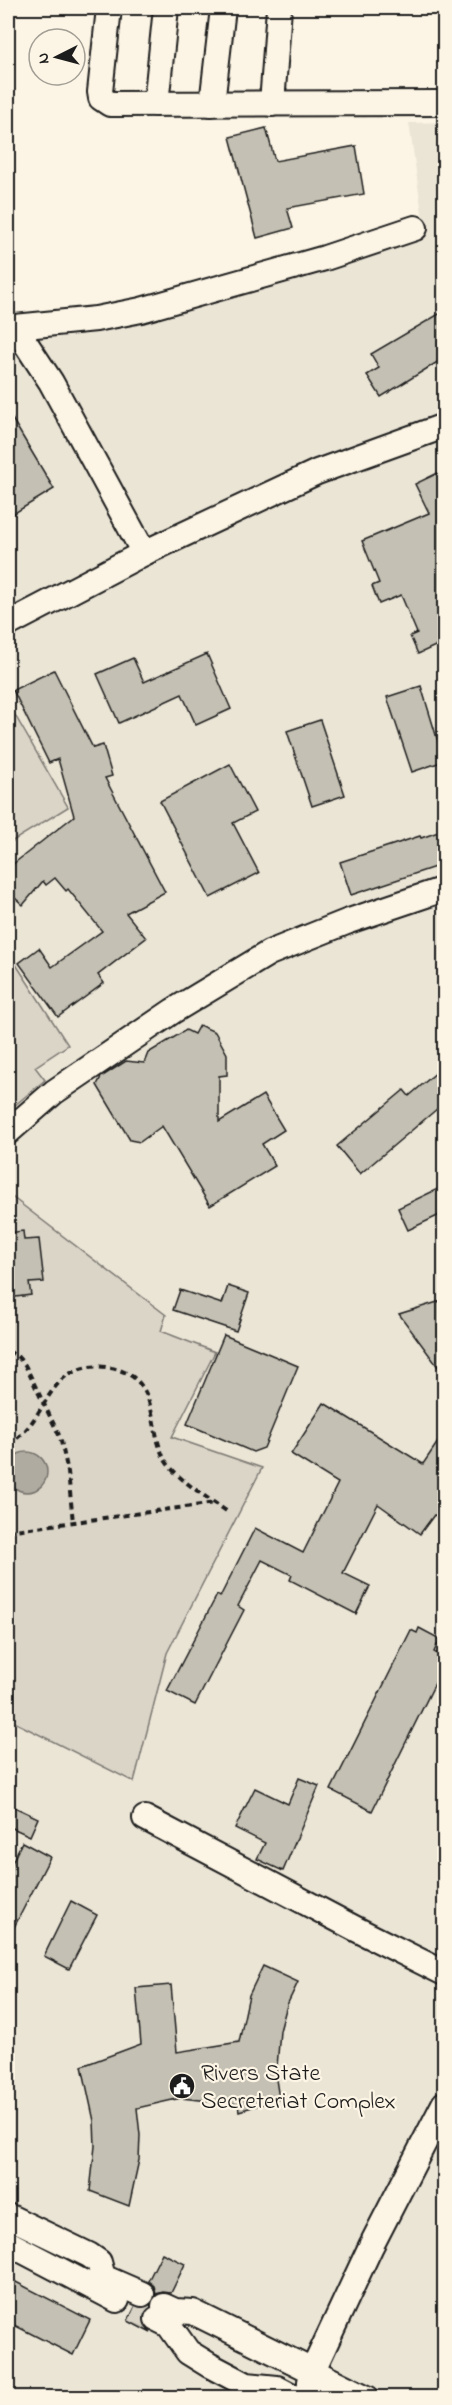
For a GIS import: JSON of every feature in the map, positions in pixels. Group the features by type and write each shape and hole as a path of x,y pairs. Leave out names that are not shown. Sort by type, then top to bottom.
{"street":[{"path":"109,8 100,92 101,98 110,104 444,103"},
{"path":"156,104 166,8"},
{"path":"212,104 223,8"},
{"path":"272,104 279,8"},
{"path":"11,327 96,319 141,310 314,262 415,228"},
{"path":"11,327 51,382 144,553"},
{"path":"8,624 144,553 317,472 444,426"},
{"path":"8,1132 54,1092 173,1011 269,953 349,921 444,889"},
{"path":"145,1818 444,1973"},
{"path":"309,2397 313,2370 370,2246 444,2104"},
{"path":"8,2216 89,2255 99,2262 104,2277 138,2301 8,2243"},
{"path":"296,2397 278,2388 247,2385 188,2352 161,2313 193,2312 367,2397"}],"path":[{"path":"8,1351 17,1356 25,1365 60,1437 68,1472 72,1522"},
{"path":"8,1444 28,1428 52,1392 70,1374 94,1365 120,1370 137,1380 148,1395 164,1457 177,1474 229,1513"},
{"path":"8,1531 216,1503"}],"shaded area":[{"path":"444,122 444,2397 8,2397 8,339 425,234 409,123"},
{"path":"8,703 68,807 8,844"},
{"path":"8,952 68,1045 35,1067 45,1080 8,1111"},
{"path":"8,1194 166,1315 161,1331 215,1352 172,1437 262,1468 167,1653 134,1782 8,1719"},
{"path":"27,1452 41,1458 47,1472 41,1486 27,1492 13,1486 7,1472 13,1458"}],"building":[{"path":"266,128 275,161 356,146 364,194 287,208 293,228 257,238 230,137"},
{"path":"444,311 444,358 381,397 367,375 379,368 371,354"},
{"path":"8,412 54,489 8,517"},
{"path":"444,470 444,642 418,654 410,636 417,633 401,595 379,604 372,586 379,583 362,541 429,513 415,484"},
{"path":"207,654 231,709 196,725 182,694 119,723 97,674 133,658 144,682"},
{"path":"54,670 93,748 103,745 112,776 105,778 165,892 126,913 146,938 98,975 104,983 58,1017 19,963 39,948 52,967 102,931 68,889 66,891 55,878 46,885 43,881 23,905 8,892 8,868 74,816 58,759 49,763 13,690"},
{"path":"421,686 444,761 412,772 387,697"},
{"path":"320,720 345,795 312,806 287,731"},
{"path":"230,764 255,812 233,823 259,873 210,898 160,801"},
{"path":"444,830 444,864 351,895 340,862"},
{"path":"199,1025 215,1032 227,1054 227,1075 219,1076 219,1122 263,1095 284,1130 262,1144 275,1166 210,1206 162,1126 140,1142 130,1140 97,1085 101,1077 126,1061 144,1063 148,1053 186,1030 194,1034"},
{"path":"444,1066 444,1103 360,1174 337,1146 404,1090 409,1096"},
{"path":"444,1186 444,1213 408,1230 398,1208"},
{"path":"23,1231 24,1240 39,1239 44,1282 29,1283 31,1295 8,1298 8,1233"},
{"path":"228,1286 249,1293 236,1331 173,1310 180,1290 222,1304"},
{"path":"444,1300 444,1375 399,1314"},
{"path":"224,1335 298,1366 264,1448 253,1452 187,1424"},
{"path":"324,1403 423,1464 444,1433 444,1519 434,1515 420,1534 378,1504 343,1573 370,1586 356,1614 290,1580 292,1575 262,1560 238,1606 244,1610 195,1705 167,1691 217,1595 220,1597 255,1528 303,1553 338,1483 291,1454"},
{"path":"419,1628 440,1639 434,1652 444,1657 444,1665 372,1811 331,1790 411,1630 417,1633"},
{"path":"299,1778 319,1786 283,1871 257,1859 265,1843 235,1828 255,1788 288,1804"},
{"path":"8,1804 38,1818 30,1836 8,1826"},
{"path":"22,1842 50,1857 8,1939 8,1871"},
{"path":"71,1901 97,1915 69,1969 44,1956"},
{"name":"Rivers State Secreteriat Complex","path":"263,1966 298,1982 287,2005 280,2031 276,2079 279,2099 239,2111 238,2104 181,2098 137,2108 140,2135 139,2160 129,2206 90,2191 95,2146 94,2121 82,2066 141,2044 136,1988 171,1985 177,2052 239,2042 249,1995"},
{"path":"162,2253 185,2264 171,2293 156,2294 154,2286 148,2281"},
{"path":"8,2278 90,2320 73,2355 8,2322"},
{"path":"150,2306 143,2319 151,2333 128,2321 135,2307"}],"tunnel":[{"path":"134,2309 157,2319"}],"place":[{"name":"Rivers State Secreteriat Complex","path":"182,2086"}]}
